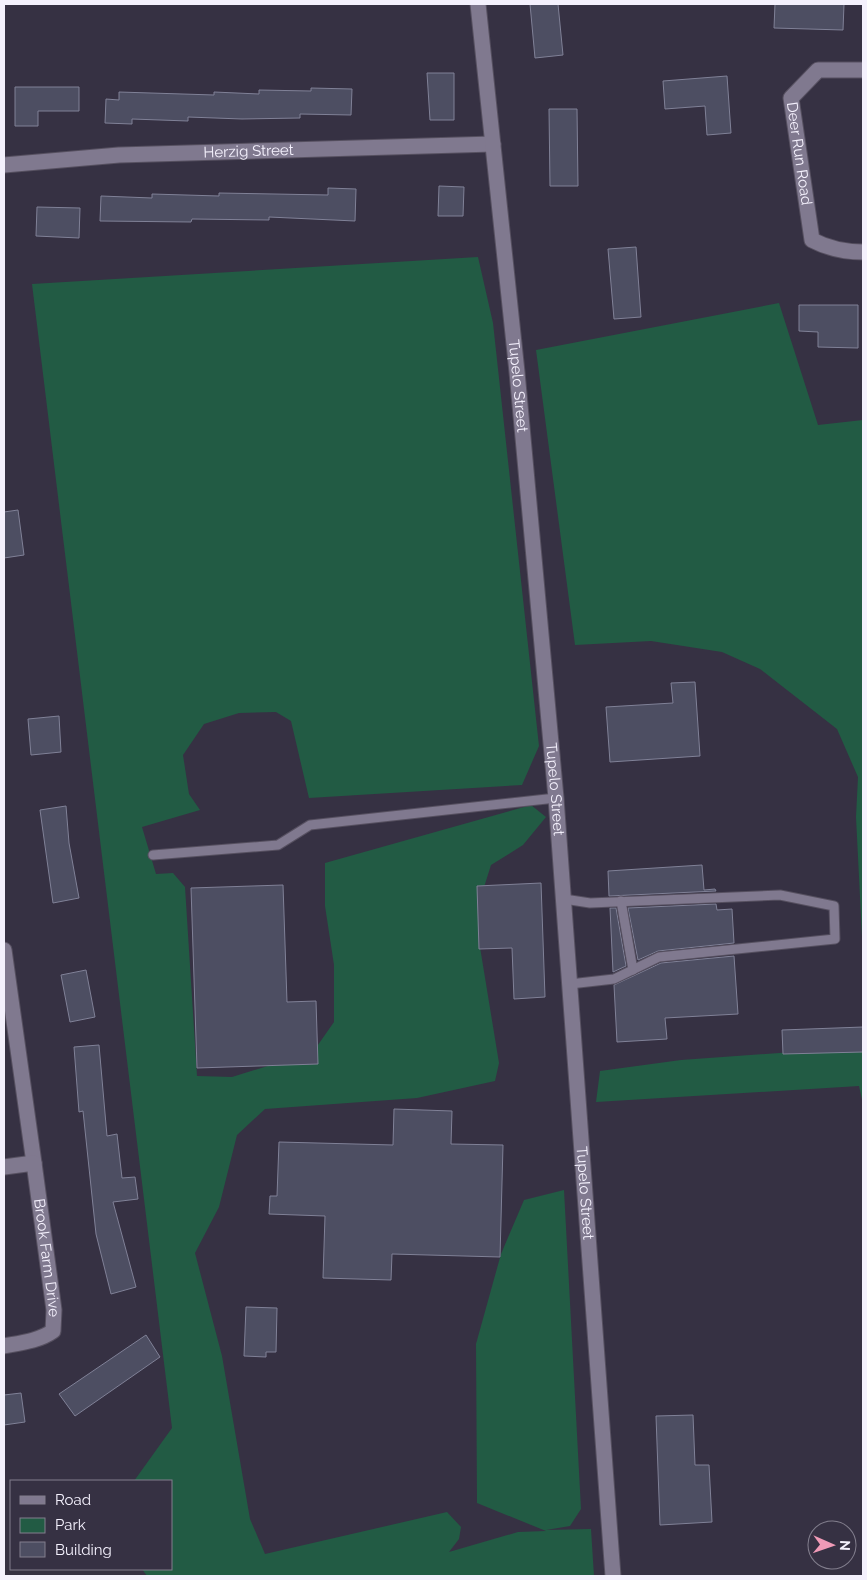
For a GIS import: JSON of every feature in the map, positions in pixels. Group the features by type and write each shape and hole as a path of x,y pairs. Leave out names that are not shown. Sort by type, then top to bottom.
{"main road":[{"name":"Tupelo Street","path":"478,4 556,798 614,1576"},
{"name":"Deer Run Road","path":"863,70 818,70 791,98 812,240 826,247 846,252 863,252"},
{"name":"Herzig Street","path":"4,165 119,155 493,144"},
{"name":"Brook Farm Drive","path":"4,950 54,1322 53,1331 48,1335 4,1346"},
{"path":"4,1168 34,1163"}],"lane":[{"path":"153,856 278,844 310,825 556,798"},
{"path":"564,899 590,903 780,895 834,906 835,939 659,957 614,979 570,984"},
{"path":"621,902 633,970"}],"green space":[{"path":"478,257 493,323 539,746 522,785 309,798 291,721 276,712 239,713 204,724 183,755 189,794 200,810 142,827 156,874 173,873 185,887 197,1076 232,1077 313,1052 334,1022 334,965 325,906 325,863 531,805 546,817 523,845 491,865 479,903 479,941 499,1063 495,1081 417,1098 265,1109 237,1135 219,1207 195,1253 222,1356 250,1519 265,1554 447,1512 461,1527 459,1539 449,1552 518,1532 546,1531 477,1503 476,1344 501,1254 524,1200 564,1190 581,1509 570,1526 546,1530 591,1529 594,1576 147,1576 143,1570 172,1570 172,1480 135,1480 172,1428 32,284"},
{"path":"779,303 818,425 863,420 863,957 856,817 858,777 837,729 760,669 722,652 651,641 575,645 536,350"},
{"path":"863,1047 863,1104 859,1086 596,1102 600,1071 681,1060"}],"building":[{"path":"530,4 558,4 563,55 535,58"},
{"path":"775,4 844,4 843,30 774,28"},
{"path":"427,73 454,73 454,120 430,120"},
{"path":"727,76 731,133 707,135 705,106 665,109 663,81"},
{"path":"15,87 79,87 79,111 38,111 38,126 15,126"},
{"path":"311,88 352,89 351,115 300,114 300,118 242,119 188,117 188,121 132,119 132,124 105,123 106,99 119,100 119,92 214,95 214,92 259,94 259,90 311,91"},
{"path":"549,109 577,109 578,186 550,186"},
{"path":"439,186 464,187 463,216 438,216"},
{"path":"328,188 356,189 355,221 269,217 269,220 192,219 191,222 100,221 101,196 152,198 152,194 219,196 219,193 328,195"},
{"path":"37,207 80,208 79,238 36,236"},
{"path":"636,247 641,317 614,319 608,249"},
{"path":"799,305 858,305 858,348 818,347 818,332 799,331"},
{"path":"18,510 24,555 4,558 4,512"},
{"path":"695,682 700,756 610,762 606,707 673,703 671,683"},
{"path":"59,716 61,752 31,755 28,719"},
{"path":"66,806 69,843 79,898 53,903 40,810"},
{"path":"702,865 704,890 715,889 716,891 609,896 608,871"},
{"path":"541,883 545,997 514,999 512,948 479,949 477,886"},
{"path":"283,885 287,1002 316,1001 318,1064 197,1068 191,888"},
{"path":"716,904 717,910 732,909 734,943 658,951 638,960 628,908"},
{"path":"610,908 616,908 626,966 613,972"},
{"path":"734,956 738,1014 665,1018 667,1039 617,1042 614,985 661,963"},
{"path":"86,970 95,1017 70,1022 61,975"},
{"path":"863,1027 863,1052 783,1054 782,1030"},
{"path":"99,1045 107,1136 117,1134 122,1178 135,1177 138,1199 113,1202 136,1287 111,1294 96,1234 83,1111 79,1112 74,1047"},
{"path":"394,1109 452,1111 451,1144 503,1145 500,1257 392,1254 391,1280 323,1278 325,1216 269,1214 270,1196 277,1196 279,1142 393,1145"},
{"path":"246,1307 277,1308 276,1352 266,1352 266,1357 244,1356"},
{"path":"146,1335 160,1357 75,1416 59,1394"},
{"path":"21,1393 25,1422 4,1425 4,1395"},
{"path":"693,1415 695,1465 709,1465 712,1522 660,1525 656,1416"}]}
